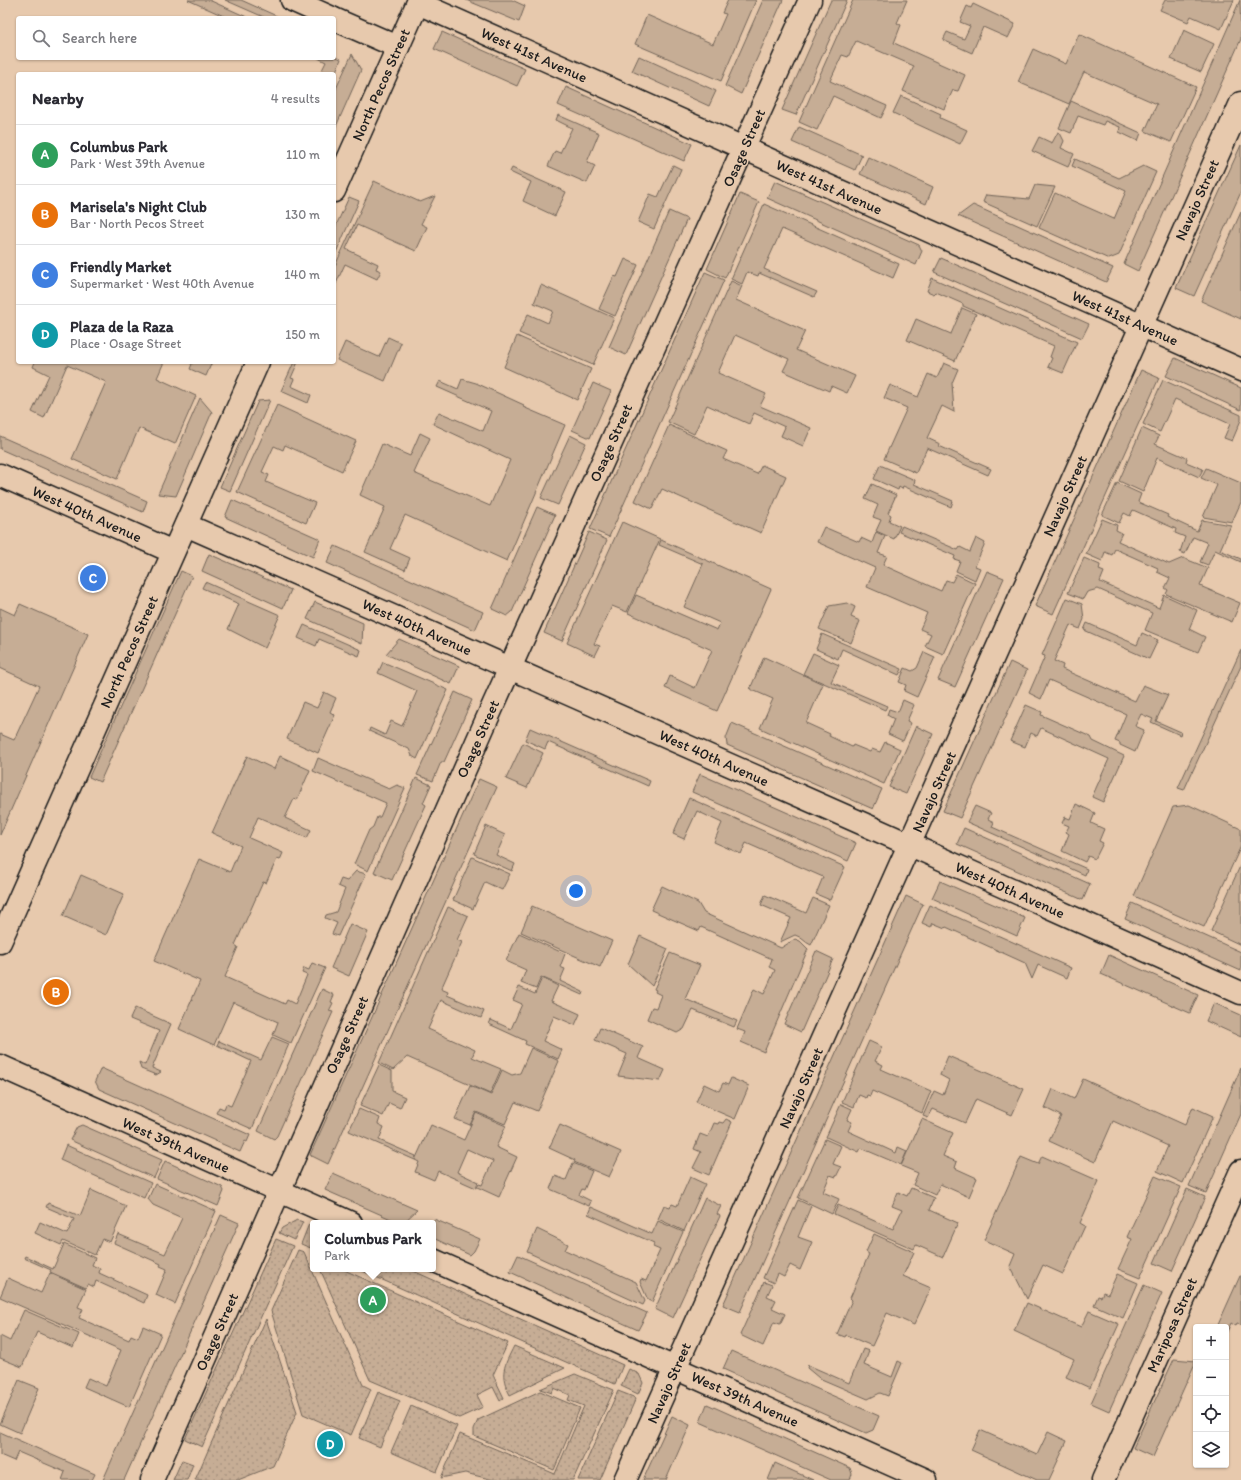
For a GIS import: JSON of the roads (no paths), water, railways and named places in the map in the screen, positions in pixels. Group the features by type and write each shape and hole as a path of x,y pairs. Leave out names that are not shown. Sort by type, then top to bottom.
{"street":[{"path":"292,0 328,16"},
{"name":"Osage Street","path":"152,1480 510,668 810,0"},
{"name":"West 41st Avenue","path":"419,1 744,149 1241,370"},
{"name":"North Pecos Street","path":"336,186 419,1"},
{"path":"336,19 398,47"},
{"name":"Navajo Street","path":"625,1480 1241,103"},
{"name":"North Pecos Street","path":"0,942 257,364"},
{"name":"West 40th Avenue","path":"0,475 173,552"},
{"name":"West 40th Avenue","path":"186,525 1241,993"},
{"name":"West 39th Avenue","path":"0,1066 344,1220"},
{"name":"Mariposa Street","path":"1103,1480 1241,1171"},
{"name":"West 39th Avenue","path":"436,1261 926,1480"}],"place":[{"name":"Friendly Market","path":"93,578"},
{"name":"Marisela's Night Club","path":"56,992"},
{"name":"Columbus Park","path":"373,1300"},
{"name":"Plaza de la Raza","path":"330,1444"}]}
